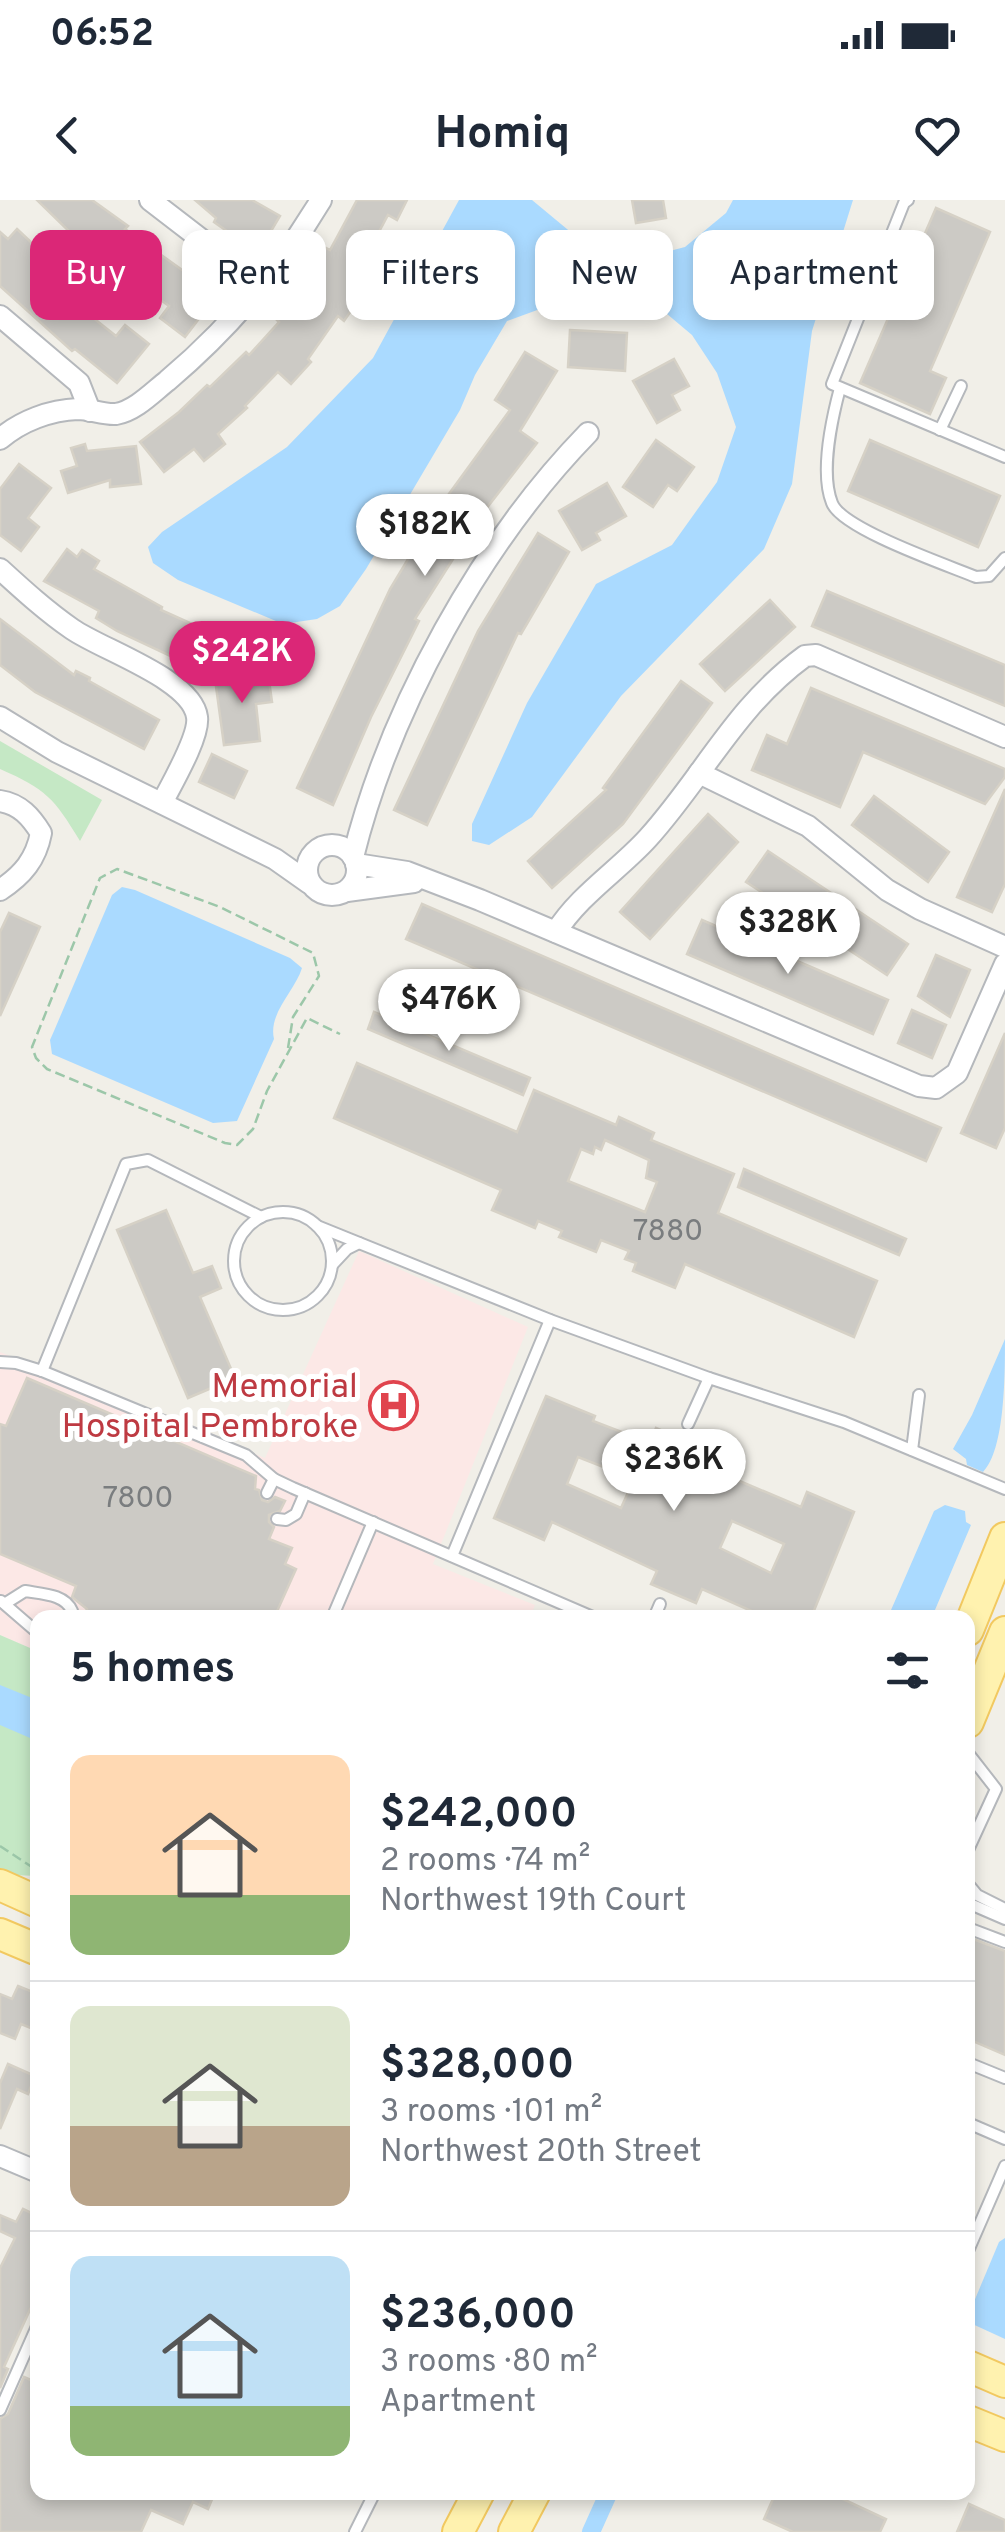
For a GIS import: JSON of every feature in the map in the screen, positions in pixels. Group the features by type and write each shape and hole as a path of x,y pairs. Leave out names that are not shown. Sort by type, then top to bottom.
{"main road":[{"path":"975,1613 1005,1538"},
{"path":"975,1705 1005,1632"},
{"path":"0,1885 30,1898"},
{"path":"0,1934 30,1947"},
{"path":"975,2369 1005,2382"},
{"path":"975,2423 1005,2436"},
{"path":"458,2532 475,2500"},
{"path":"514,2532 531,2500"}],"street":[{"path":"150,200 189,230"},
{"path":"303,230 321,200"},
{"path":"0,316 79,383 90,411"},
{"path":"0,439 33,418 76,409 116,414 144,400 210,345 233,320"},
{"path":"310,883 306,866 324,848 379,769 469,586 551,471 588,434"},
{"path":"0,569 73,630 172,682 189,698 198,716 196,730 162,803"},
{"path":"556,932 568,914 649,836 751,702 804,656 816,655 1005,737"},
{"path":"0,716 57,752 275,859 323,894 338,895 356,880 355,860 379,769"},
{"path":"699,772 808,826 887,890 920,909 1005,947"},
{"path":"0,890 14,881 36,856 41,834 30,816 5,801"},
{"path":"216,832 290,852 348,850 355,860 407,872 919,1086 936,1088 957,1073 1005,964"},
{"path":"347,890 396,882 431,882"},
{"path":"0,2156 30,2169"}],"lane":[{"path":"908,200 832,384 1005,457"},
{"path":"940,430 961,386"},
{"path":"840,388 827,480 833,507 854,526 976,577 989,576 1005,558"},
{"path":"42,1371 126,1164 148,1160 262,1217"},
{"path":"360,1242 332,1265 322,1290 303,1306 279,1310 264,1306 250,1298 235,1270 234,1254 248,1226 277,1212 293,1213 550,1320 708,1378 844,1422 1005,1489"},
{"path":"317,1226 327,1240 332,1265"},
{"path":"452,1556 550,1320"},
{"path":"0,1362 42,1371 246,1455 274,1479 577,1610"},
{"path":"688,1424 708,1378"},
{"path":"912,1450 919,1395"},
{"path":"267,1494 274,1479"},
{"path":"277,1519 286,1520 296,1514 305,1493"},
{"path":"335,1610 373,1522"},
{"path":"30,1627 3,1602 25,1590 62,1598 72,1610"},
{"path":"657,1610 660,1604"},
{"path":"975,1762 996,1789 975,1835"},
{"path":"975,1893 1005,1909"},
{"path":"975,1905 1005,1919"},
{"path":"975,1931 1005,1942"},
{"path":"975,2066 1005,2078"},
{"path":"975,2125 1005,2138"},
{"path":"975,2234 1005,2166"},
{"path":"992,2194 1005,2199"},
{"path":"0,2410 30,2342"},
{"path":"355,2532 371,2500"}],"path":[{"path":"288,1048 293,1017 319,976 313,953 220,907 116,869 100,878 32,1046 36,1058 47,1068 231,1145 242,1143 252,1129 288,1048 307,1018 340,1034"},
{"path":"0,1846 30,1866"}],"shaded area":[{"name":"Memorial Hospital Pembroke","path":"359,1251 528,1327 433,1564 535,1605 533,1610 30,1610 30,1648 0,1635 0,1352 265,1458"}],"green space":[{"path":"0,741 102,800 80,841 48,796 0,769"},
{"path":"0,1635 30,1648 30,1876 13,1875 0,1869"}],"water":[{"path":"459,200 532,200 568,230 535,230 535,311 515,318 515,230 443,230"},
{"path":"733,200 853,200 844,230 706,230 726,213"},
{"path":"693,240 693,320 815,320 792,484 764,549 621,696 532,817 489,845 472,841 472,824 527,703 596,584 672,545 717,482 736,427 717,373 692,335 673,319 673,250"},
{"path":"394,320 510,320 366,569 340,606 317,619 283,624 178,580 153,563 148,547 162,532 287,447 373,358"},
{"path":"122,887 290,958 302,968 278,1011 274,1039 237,1121 213,1123 52,1054 50,1040 112,895"},
{"path":"1005,1339 1000,1430 983,1472 967,1465 966,1459 953,1449"},
{"path":"945,1505 965,1511 966,1522 971,1525 935,1610 891,1610 934,1511"},
{"path":"0,1685 30,1697 30,1738 0,1725"},
{"path":"1005,2238 1005,2339 975,2325 975,2299 999,2242"}],"building":[{"path":"37,200 92,200 128,226 126,230 68,230"},
{"path":"195,200 252,200 280,216 272,230 225,230 214,222 216,218"},
{"path":"357,200 407,200 397,220 388,215 380,230 346,230 346,318 344,321 338,316 308,359 311,362 291,384 278,372 218,434 225,444 204,461 194,449 164,472 140,442 207,385 210,387 246,352 249,355 277,320 326,320 326,248 330,250"},
{"path":"632,200 663,200 666,218 636,223"},
{"path":"936,208 990,232 930,371 946,378 930,414 860,383 887,320 934,320 934,230 926,230"},
{"path":"17,229 30,241 30,313 0,286 0,232 8,239"},
{"path":"162,256 182,270 182,320 198,320 185,337 162,320 169,306 162,301"},
{"path":"38,320 96,320 116,336 125,325 149,344 117,383 75,349 72,351"},
{"path":"570,330 627,333 625,371 568,367"},
{"path":"525,352 557,371 520,431 537,443 479,518 415,619 419,621 333,805 297,788 390,589 438,509 510,410 495,400"},
{"path":"674,359 689,386 672,395 680,410 657,423 633,381"},
{"path":"656,440 694,467 677,491 668,485 653,507 623,487"},
{"path":"870,440 1000,496 978,547 848,491"},
{"path":"85,444 87,451 136,446 141,484 110,487 110,480 68,493 61,471 77,466 71,448"},
{"path":"19,464 51,488 28,518 39,527 21,551 0,535 0,489"},
{"path":"607,483 626,516 596,533 600,540 582,550 559,511"},
{"path":"538,533 569,552 521,634 518,633 427,825 394,810 478,631"},
{"path":"67,549 77,557 82,550 99,561 94,569 162,607 161,610 228,640 211,675 117,631 96,618 99,611 44,581"},
{"path":"827,591 1005,665 1005,706 812,626"},
{"path":"770,600 795,627 725,691 700,664"},
{"path":"0,619 74,675 76,671 90,678 89,681 159,720 144,749 35,692 0,665"},
{"path":"268,673 272,702 256,704 260,741 224,745 215,679"},
{"path":"681,681 712,703 623,824 552,888 528,861 606,790 603,788"},
{"path":"811,688 1005,769 1005,777 985,804 863,752 840,807 752,770 767,735 787,744"},
{"path":"212,754 247,771 234,798 199,782"},
{"path":"1005,789 1005,884 992,912 957,897"},
{"path":"874,796 949,852 928,882 852,825"},
{"path":"708,814 738,842 650,939 620,912"},
{"path":"768,851 908,944 887,975 746,882"},
{"path":"422,904 941,1128 926,1161 406,939"},
{"path":"9,913 40,927 0,1016 0,932"},
{"path":"702,920 888,1000 873,1034 687,954"},
{"path":"936,955 970,970 950,1017 918,996"},
{"path":"912,1010 946,1025 932,1058 898,1043"},
{"path":"374,1012 530,1078 523,1095 368,1029"},
{"path":"1005,1033 1005,1128 996,1148 961,1133"},
{"path":"357,1063 517,1132 534,1090 616,1125 619,1117 654,1133 651,1140 734,1174 718,1213 877,1281 854,1337 685,1264 675,1288 633,1271 636,1263 625,1259 629,1251 601,1240 596,1252 559,1237 562,1231 538,1221 535,1228 492,1210 501,1190 334,1118","holes":["605,1140 649,1160 646,1178 657,1182 645,1212 568,1181 581,1149 593,1154 595,1147 601,1150"]},
{"path":"744,1169 906,1239 899,1255 738,1187"},
{"path":"166,1210 193,1273 212,1266 221,1288 200,1297 235,1378 188,1398 117,1230"},
{"name":"Memorial Hospital Pembroke","path":"27,1378 256,1476 255,1489 262,1500 268,1502 275,1497 285,1501 280,1511 269,1515 274,1527 269,1539 292,1548 285,1564 296,1569 278,1610 87,1610 72,1597 76,1586 0,1554 0,1424 6,1426"},
{"path":"546,1396 595,1416 593,1421 650,1443 656,1428 702,1448 695,1462 801,1507 807,1492 854,1512 814,1610 749,1610 702,1589 696,1603 651,1584 657,1571 552,1522 544,1540 494,1518","holes":["578,1457 634,1479 621,1508 567,1484","732,1521 784,1544 771,1573 720,1548"]},
{"path":"975,1940 1005,1951 1005,2055 975,2042"},
{"path":"18,1986 30,1991 30,2028 21,2024 15,2039 0,2033 0,1994 12,1999"},
{"path":"8,2064 30,2074 28,2094 17,2089 0,2129 0,2083"},
{"path":"23,2209 30,2212 30,2310 4,2367 8,2369 0,2388 0,2268 15,2238 0,2231 0,2215 16,2222"},
{"path":"24,2377 30,2380 30,2500 212,2500 208,2509 193,2502 183,2524 151,2510 141,2532 0,2532 0,2419 8,2414"},
{"path":"772,2500 845,2500 886,2519 880,2532 793,2532 764,2519"},
{"path":"969,2504 1005,2520 1005,2532 957,2532"}],"waterway":[{"path":"591,2532 605,2500"}],"place":[{"name":"Memorial Hospital Pembroke","path":"393,1405"}]}
